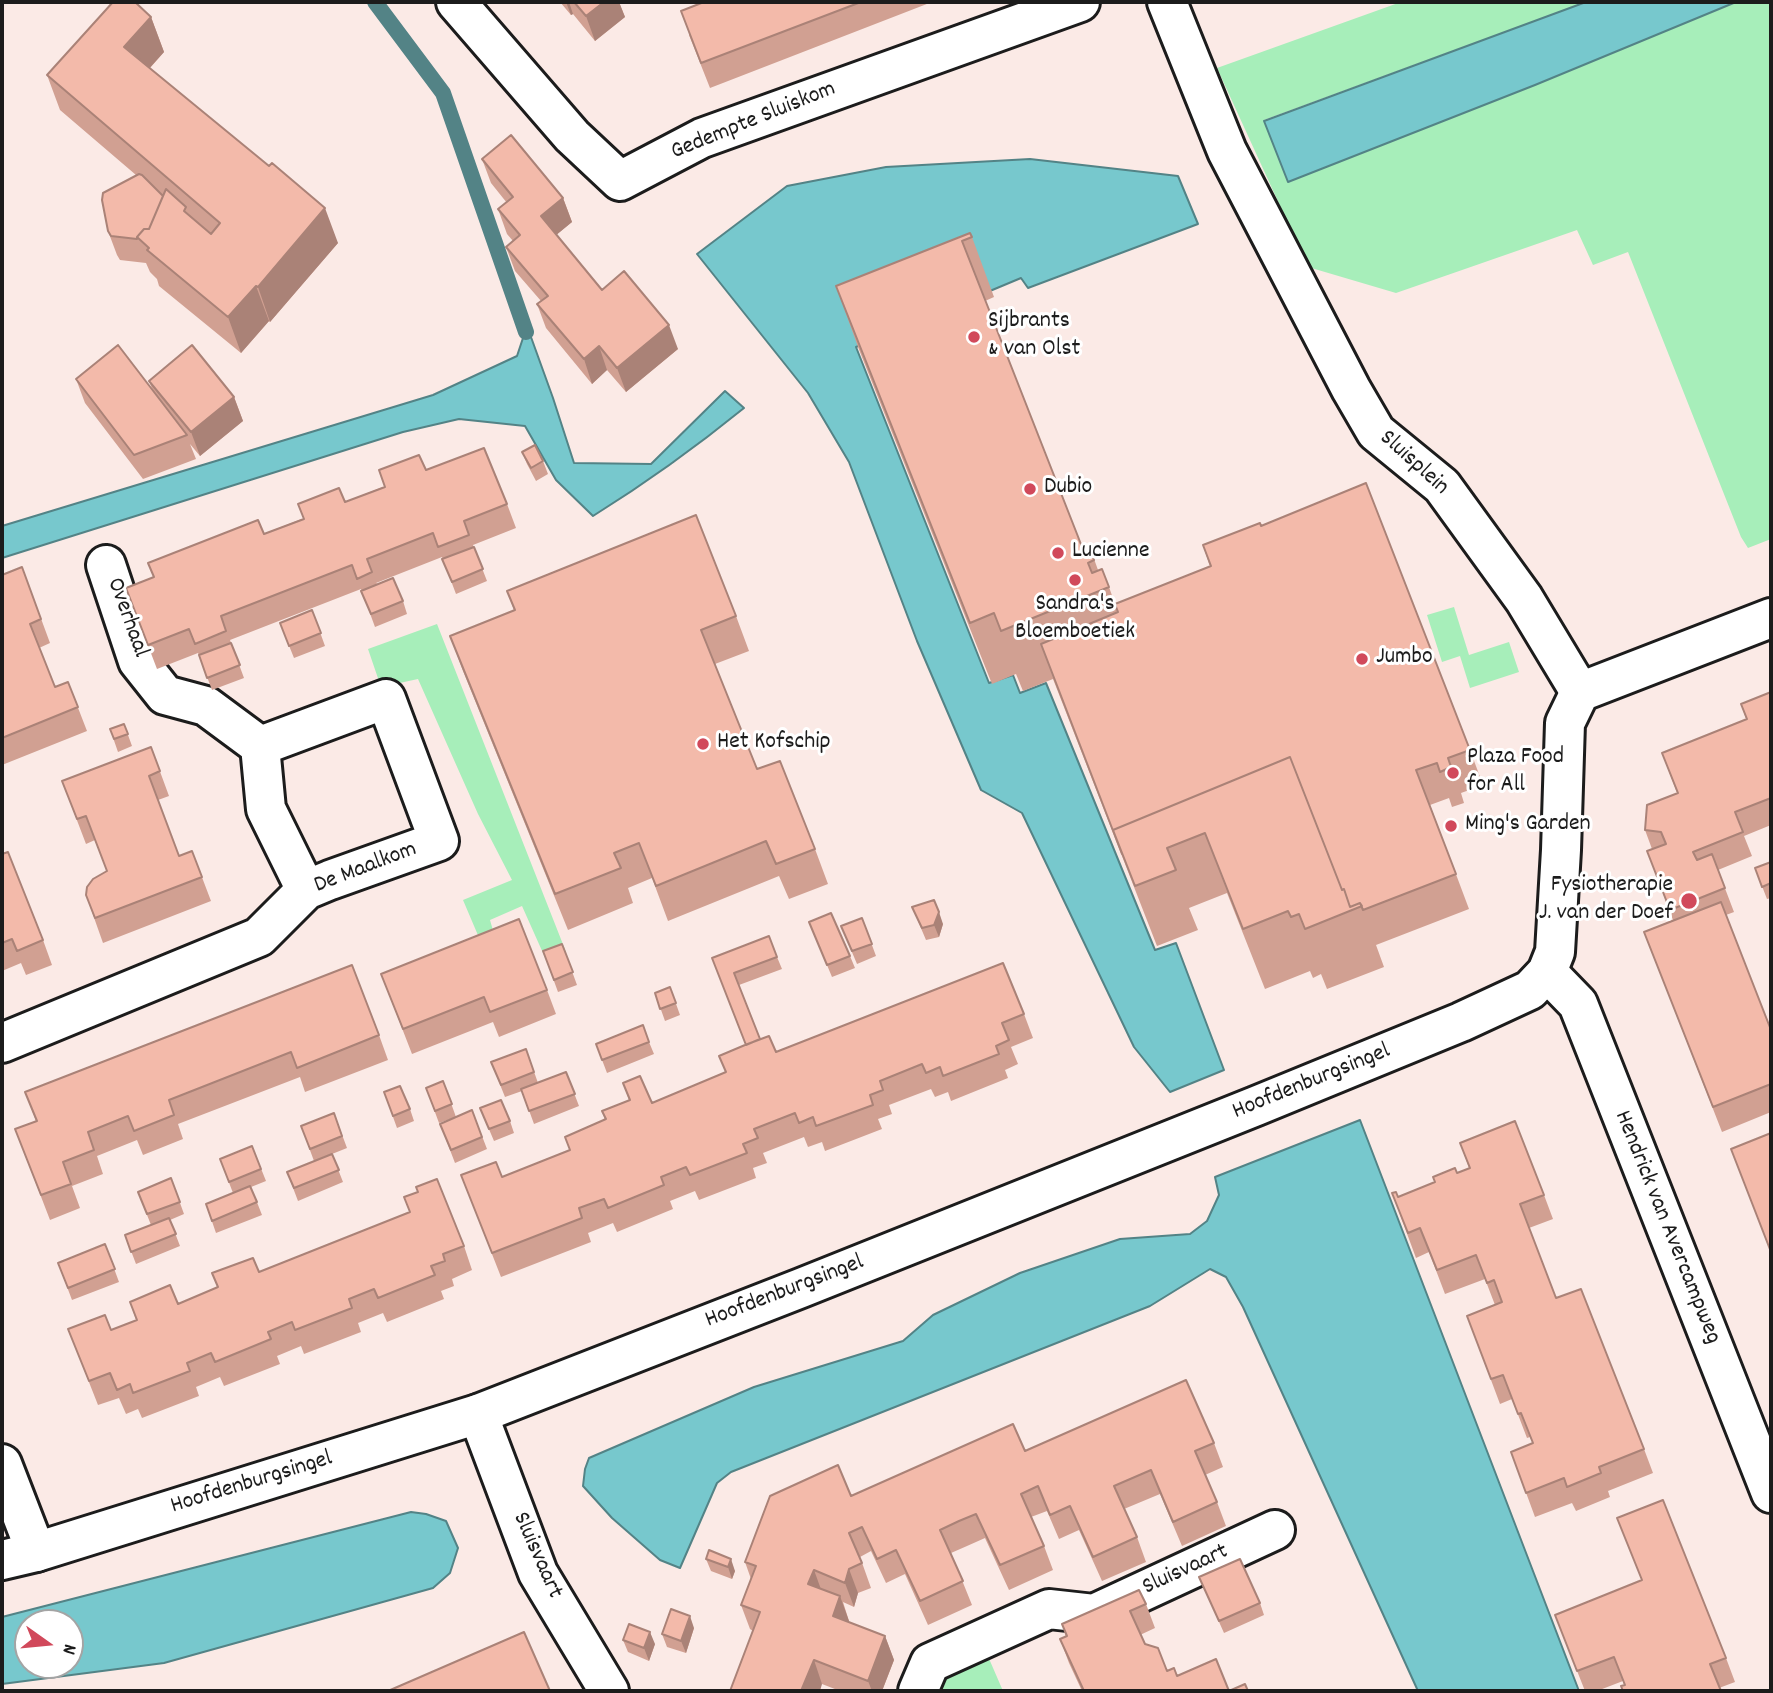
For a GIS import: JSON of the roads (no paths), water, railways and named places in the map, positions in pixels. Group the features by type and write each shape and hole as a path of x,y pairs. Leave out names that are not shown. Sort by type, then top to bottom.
{"street":[{"name":"Gedempte Sluiskom","path":"456,2 572,136 620,181 702,138 1080,2"},
{"name":"Sluisplein","path":"1167,2 1227,151 1376,432 1442,486 1524,599 1580,692"},
{"name":"Overhaal","path":"106,565 138,661 164,695 206,706 260,746"},
{"path":"1547,972 1555,952 1565,723 1580,692 1771,618"},
{"name":"De Maalkom","path":"2,1043 259,937 306,890 439,841 386,699 260,746"},
{"path":"260,746 267,809 306,890"},
{"name":"Hoofdenburgsingel","path":"19,1556 478,1413 1256,1107 1461,1022 1530,990 1547,972"},
{"name":"Hendrick van Avercampweg","path":"1547,972 1578,1004 1771,1493"},
{"name":"Sluisvaart","path":"478,1413 538,1573 609,1691"},
{"path":"2,1464 19,1556"},
{"name":"Sluisvaart","path":"918,1691 930,1663 1049,1609 1094,1614 1275,1530"}],"water":[{"path":"1586,2 1736,2 1288,182 1264,121"},
{"path":"1030,159 1178,176 1198,224 1028,288 1021,278 856,347 989,683 1013,675 1020,693 1046,683 1155,950 1176,943 1224,1070 1170,1092 1134,1047 1022,813 981,790 917,641 849,462 808,393 697,254 787,186 886,167"},
{"path":"527,326 574,463 651,464 725,391 744,408 708,437 593,516 556,480 525,426 459,419 403,432 2,558 2,526 433,395 517,356"},
{"path":"1360,1120 1579,1691 1418,1691 1243,1307 1226,1277 1210,1269 1150,1306 731,1472 717,1483 680,1568 660,1560 612,1518 583,1486 589,1458 754,1387 903,1341 933,1315 1020,1273 1120,1239 1190,1234 1207,1221 1219,1195 1215,1177"},
{"path":"411,1512 446,1521 458,1548 450,1573 433,1588 164,1663 84,1673 84,1609 33,1609"},
{"path":"14,1614 14,1679 41,1679 2,1684 2,1617"}],"waterway":[{"path":"375,2 443,93 526,332"}],"place":[{"name":"Sijbrants & van Olst","path":"974,337"},
{"name":"Dubio","path":"1030,489"},
{"name":"Lucienne","path":"1058,553"},
{"name":"Sandra's Bloemboetiek","path":"1075,580"},
{"name":"Jumbo","path":"1362,659"},
{"name":"Het Kofschip","path":"703,744"},
{"name":"Plaza Food for All","path":"1453,773"},
{"name":"Ming's Garden","path":"1451,826"},
{"name":"Fysiotherapie J. van der Doef","path":"1689,901"}]}
